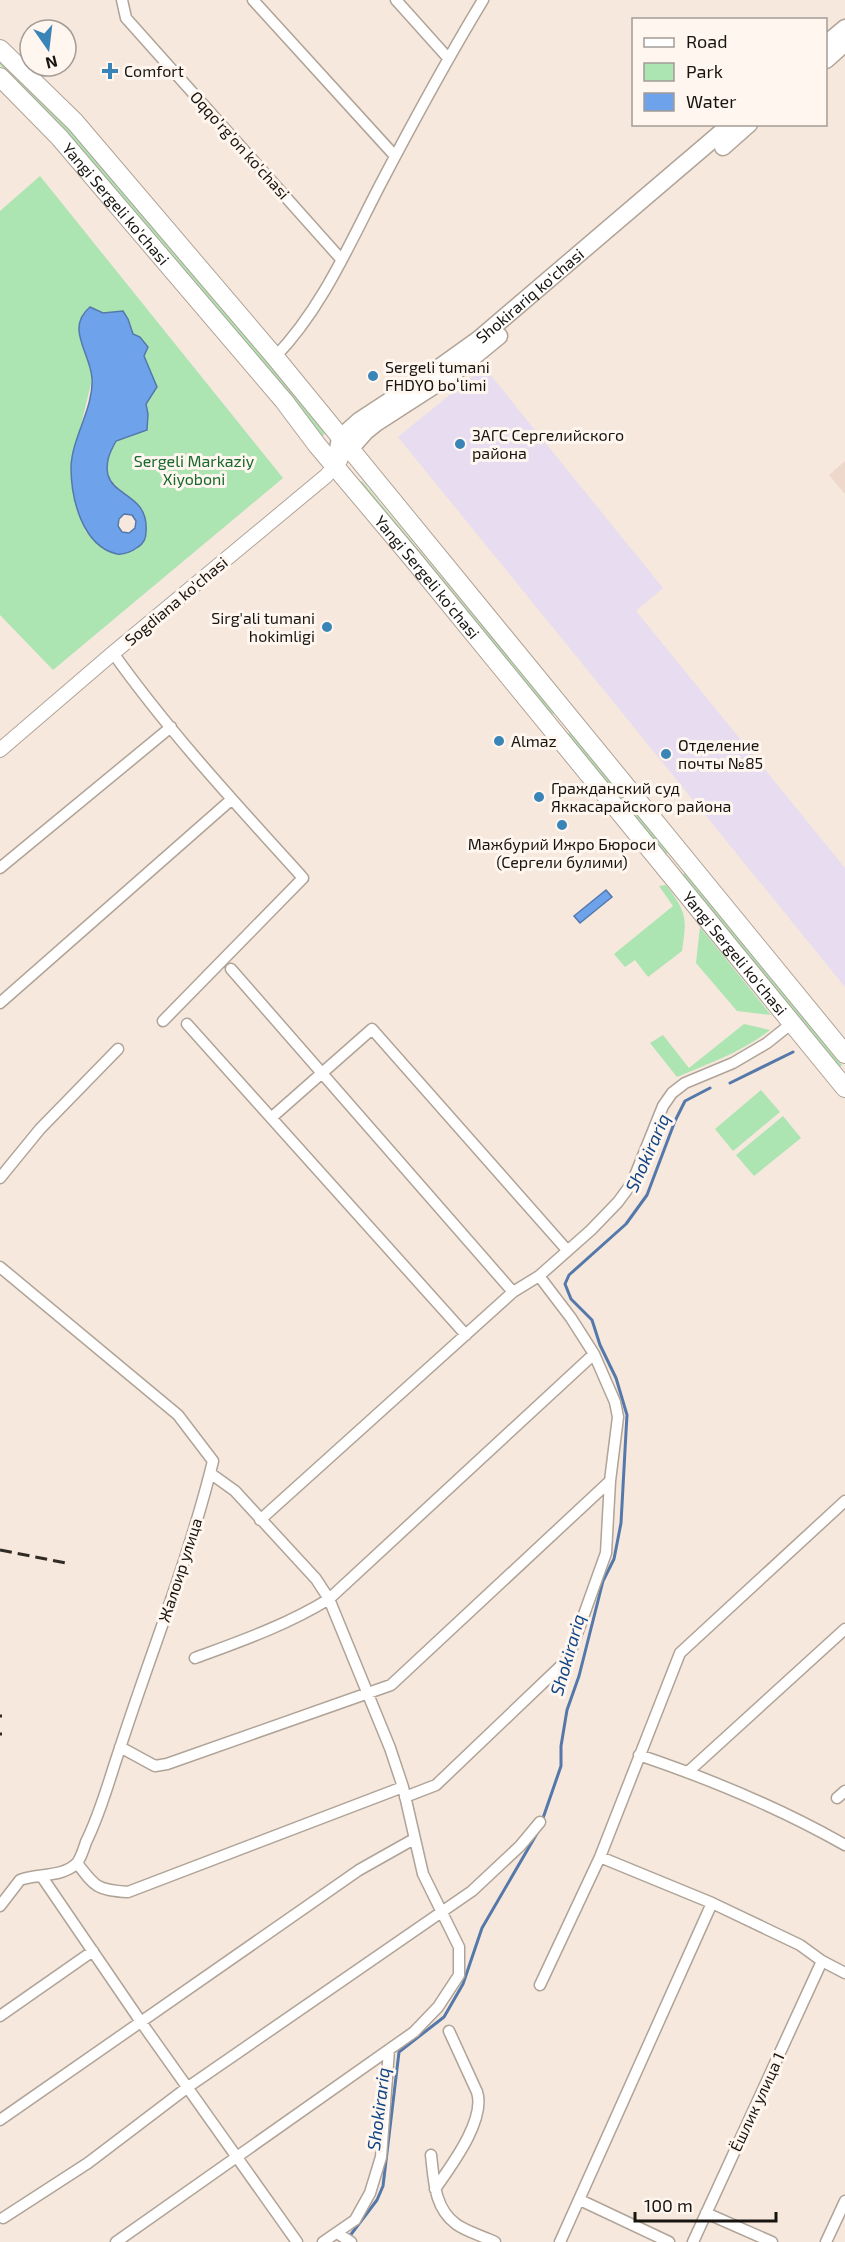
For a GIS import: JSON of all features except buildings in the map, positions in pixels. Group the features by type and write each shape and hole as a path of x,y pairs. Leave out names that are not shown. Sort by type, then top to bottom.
{"main road":[{"path":"827,42 845,28"},
{"path":"827,58 845,43"},
{"name":"Yangi Sergeli ko'chasi","path":"0,49 75,122 275,357 845,1054"},
{"name":"Yangi Sergeli ko'chasi","path":"0,77 59,137 284,401 845,1088"},
{"name":"Shokirariq ko'chasi","path":"345,443 364,417 426,377 478,339 729,126"},
{"name":"Shokirariq ko'chasi","path":"345,443 456,372 747,126"},
{"path":"335,466 345,443"},
{"path":"547,723 564,709"},
{"path":"669,873 686,859"}],"street":[{"path":"253,0 395,156"},
{"path":"396,0 448,58"},
{"path":"275,357 309,314 341,259 448,58 483,0"},
{"name":"Oqqo’rg’on ko'chasi","path":"121,1 126,18 341,259"},
{"name":"Sogdiana ko'chasi","path":"0,750 326,476 335,466"},
{"path":"113,653 171,727 303,878 163,1021"},
{"path":"0,868 171,727"},
{"path":"0,1003 232,799"},
{"path":"231,969 513,1292"},
{"path":"260,1520 513,1292 539,1276 618,1202 632,1183 663,1106 672,1093 685,1083 733,1063 768,1043 792,1023"},
{"path":"187,1024 466,1335"},
{"path":"272,1118 372,1029 567,1250"},
{"path":"0,1178 40,1129 117,1049"},
{"name":"Жалоир улица","path":"0,1267 178,1414 213,1461 205,1497 120,1747 101,1811 77,1863"},
{"path":"0,1906 20,1880 42,1877 77,1863 94,1885 108,1891 128,1892 404,1792 436,1785 568,1659 606,1553 609,1481 618,1417 610,1388 594,1354 571,1318 539,1276"},
{"path":"195,1658 265,1632 312,1610 329,1599 594,1354"},
{"path":"116,2242 414,2032 438,2007 459,1975 459,1947 423,1874 404,1792 368,1693 329,1599 316,1579 235,1491 210,1473"},
{"path":"120,1747 155,1766 167,1764 391,1685 609,1481"},
{"path":"540,1985 600,1857 680,1653 845,1501"},
{"path":"688,1771 845,1629"},
{"path":"639,1755 688,1771 800,1820 845,1845"},
{"path":"3,2218 106,2150 188,2087 472,1891 520,1846 540,1822"},
{"path":"0,2120 359,1870 414,1839"},
{"path":"600,1857 712,1903 800,1945 822,1961 845,1973"},
{"path":"42,1877 141,2022 297,2242"},
{"path":"561,2242 712,1903"},
{"path":"0,2016 93,1951"},
{"name":"Ёшлик улица 1","path":"693,2242 822,1961"},
{"path":"435,2189 453,2163 479,2112 480,2101 449,2031"},
{"path":"323,2242 346,2239 370,2193 381,2157 388,2050"},
{"path":"431,2155 435,2189 441,2208 456,2224 495,2242"},
{"path":"580,2200 669,2242"},
{"path":"826,2242 845,2201"},
{"path":"706,2212 772,2242"}],"shaded area":[{"path":"484,367 663,588 636,611 845,868 845,987 398,437"},
{"path":"845,461 845,494 829,475"}],"green space":[{"path":"0,58 73,133 183,257 325,433 322,437 125,200 85,154 0,65"},
{"name":"Sergeli Markaziy Xiyoboni","path":"40,176 283,478 53,670 0,615 0,211","holes":["90,307 103,313 123,311 152,379 150,396 145,404 148,414 132,436 116,441 107,466 112,481 143,510 130,552 104,549 86,532 77,511 71,467 92,379 87,357"]},
{"path":"362,481 554,713 550,716 359,484"},
{"path":"570,732 668,852 664,856 566,736"},
{"path":"685,873 842,1065 838,1069 681,877"},
{"path":"666,885 678,902 684,916 682,951 648,977 635,960 625,967 614,954 673,906 659,886"},
{"path":"700,927 771,1015 737,1011 696,963"},
{"path":"744,1024 770,1030 737,1051 677,1077 650,1043 663,1035 689,1068"},
{"path":"761,1090 780,1112 733,1151 715,1129"},
{"path":"783,1116 801,1138 754,1176 736,1155"}],"water":[{"path":"90,307 103,313 123,311 133,334 140,337 148,347 144,356 157,387 146,404 147,430 116,441 108,461 107,470 111,482 137,504 145,520 146,535 143,543 123,554 105,549 95,541 81,519 73,493 72,456 92,389 90,368 79,332 79,323","holes":["124,514 132,515 136,521 135,528 129,533 122,532 118,526 119,519"]},
{"path":"606,890 612,897 580,923 574,916"}],"waterway":[{"name":"Shokirariq","path":"730,1083 793,1052"},
{"name":"Shokirariq","path":"542,1821 561,1766 561,1746 567,1710 579,1676 603,1581 614,1559 621,1523 627,1415 616,1378 600,1345 592,1320 571,1299 565,1284 569,1275 626,1224 647,1195 685,1101 710,1088"},
{"name":"Shokirariq","path":"349,2237 377,2200 383,2186 399,2052 444,2017 463,1984 482,1928 539,1830"}],"railway":[{"path":"0,1550 66,1563"}],"place":[{"name":"Comfort","path":"110,71"},
{"name":"Sergeli tumani FHDYO boʻlimi","path":"373,376"},
{"name":"ЗАГС Сергелийского района","path":"460,444"},
{"name":"Sirg'ali tumani hokimligi","path":"327,627"},
{"name":"Almaz","path":"499,741"},
{"name":"Отделение почты №85","path":"666,754"},
{"name":"Гражданский суд Яккасарайского района","path":"539,797"},
{"name":"Мажбурий Ижро Бюроси (Сергели булими)","path":"562,825"}]}
